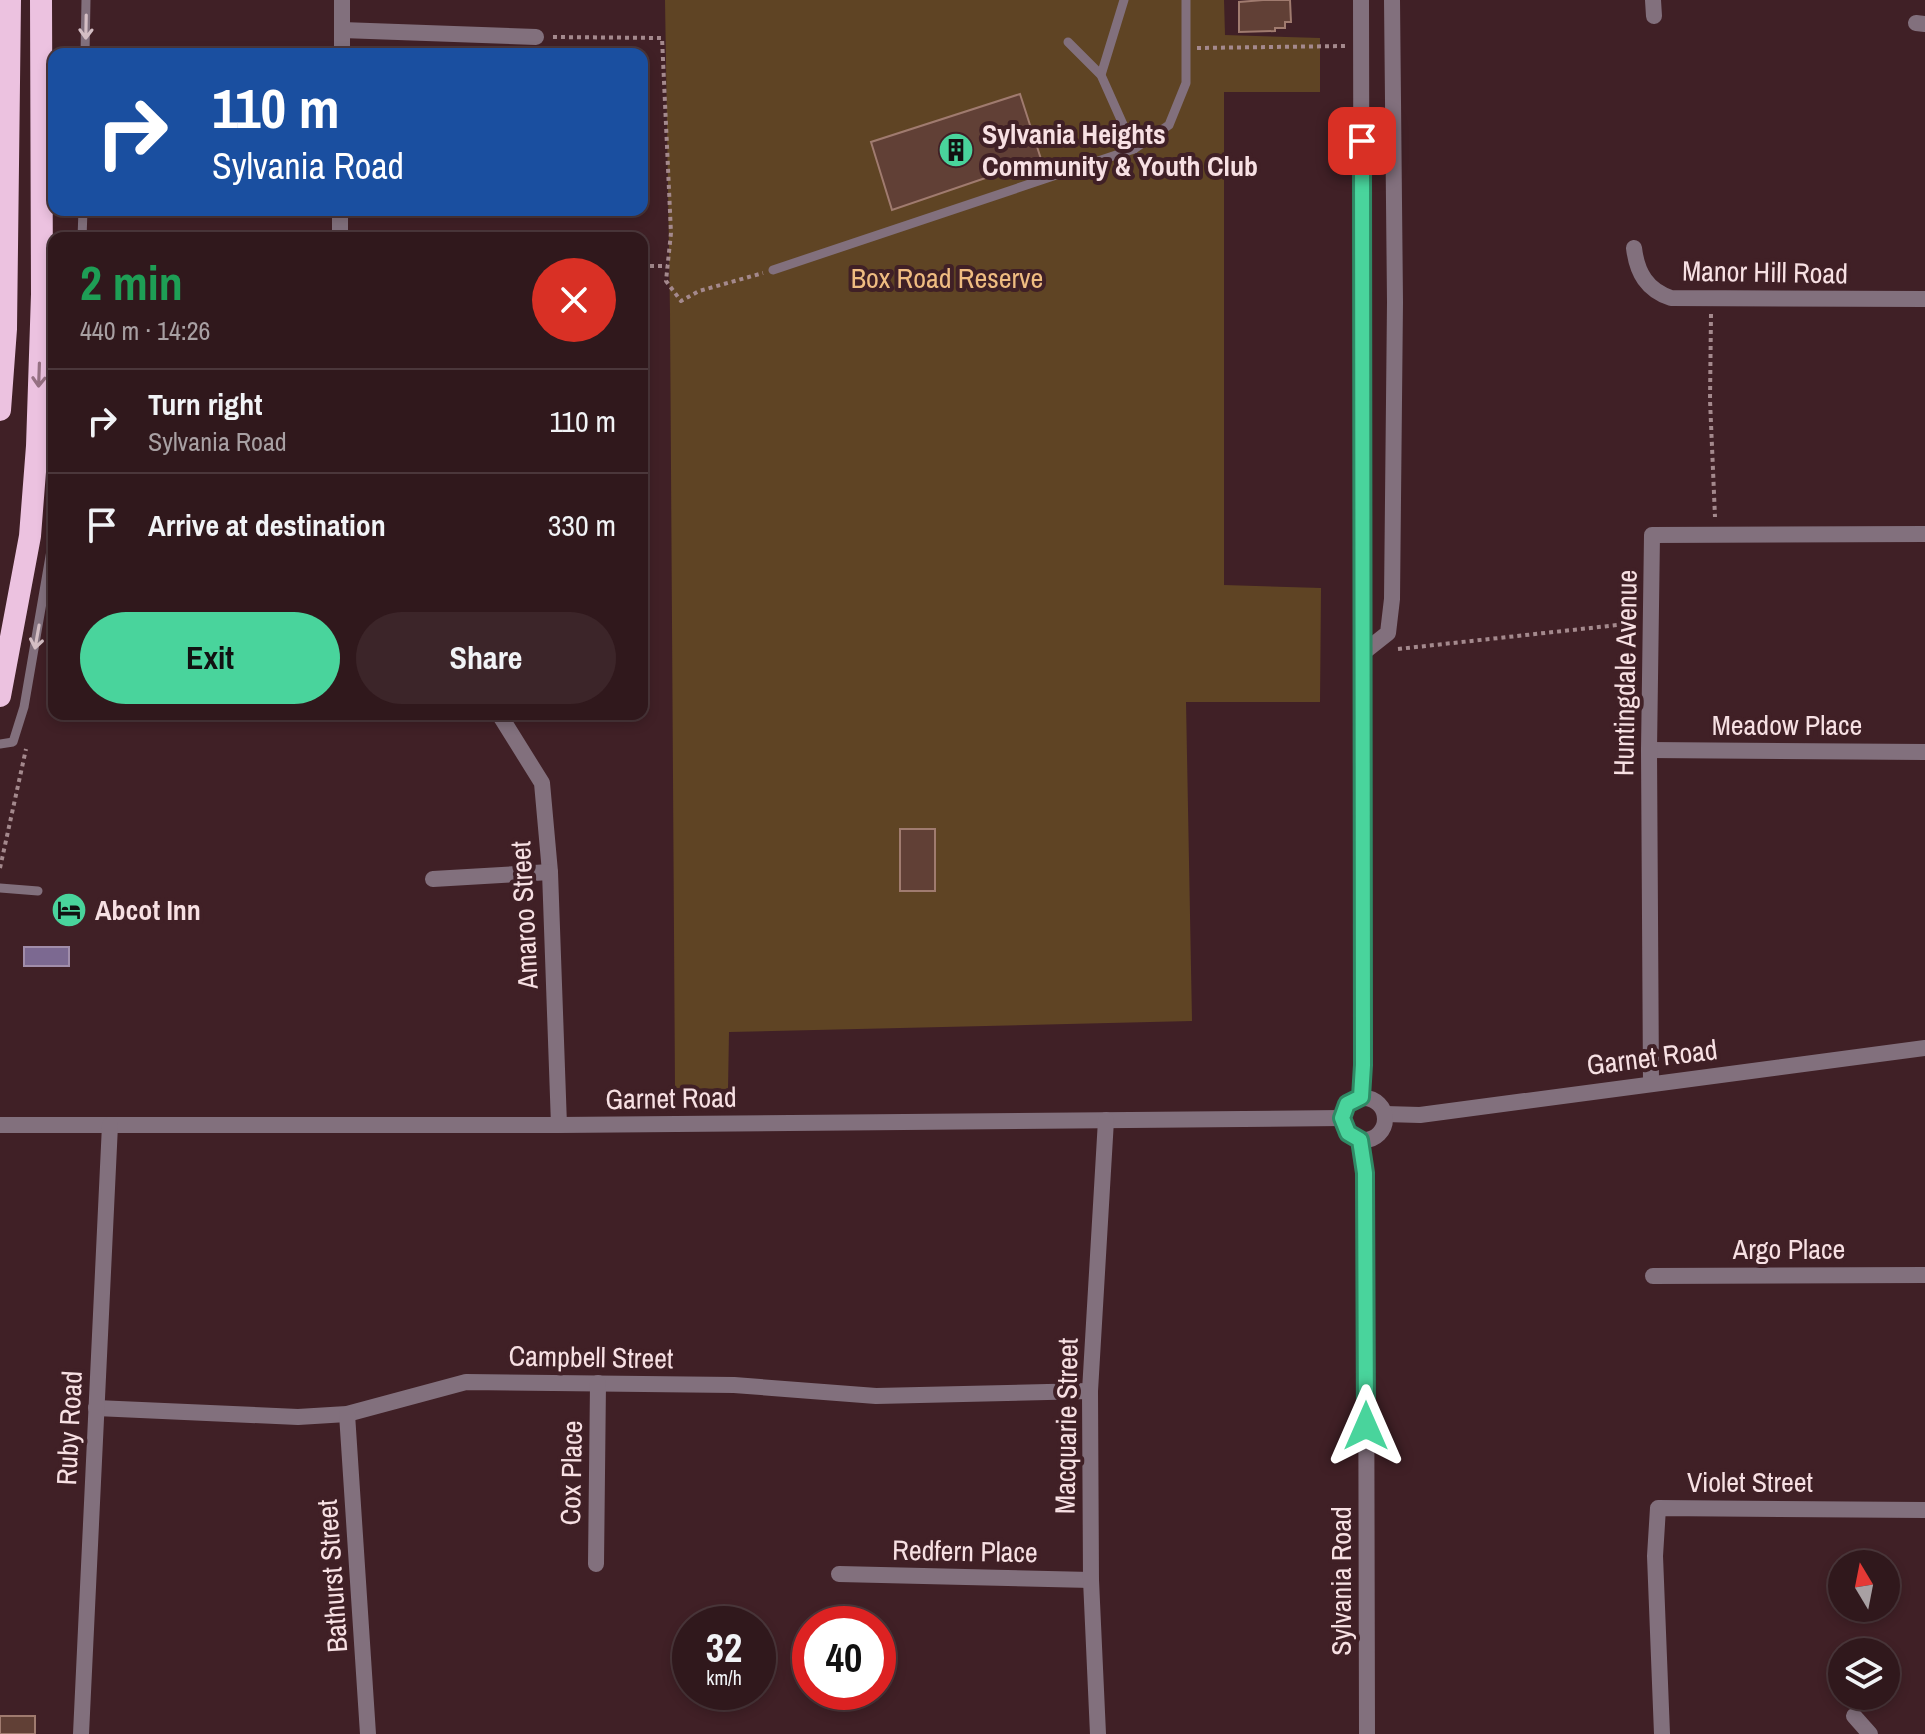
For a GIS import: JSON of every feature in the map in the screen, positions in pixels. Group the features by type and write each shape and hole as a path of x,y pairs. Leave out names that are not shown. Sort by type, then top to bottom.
{"highway":[{"path":"0,410 6,329 10,0"},
{"path":"0,696 46,447 41,0"}],"street":[{"path":"342,0 342,48"},
{"path":"1361,0 1364,652 1361,1097"},
{"path":"1364,652 1388,633 1392,599 1395,302 1392,0"},
{"path":"342,30 536,37"},
{"name":"Manor Hill Road","path":"1634,248 1644,280 1660,294 1671,298 1925,299"},
{"name":"Huntingdale Avenue","path":"1651,1084 1649,750 1652,535 1925,534"},
{"name":"Amaroo Street","path":"503,720 542,783 550,872 559,1125"},
{"name":"Meadow Place","path":"1649,750 1925,752"},
{"path":"433,879 550,872"},
{"name":"Garnet Road","path":"1385,1114 1420,1115 1925,1048"},
{"path":"1361,1097 1376,1101 1385,1114 1380,1133 1368,1140 1360,1140 1348,1133 1342,1118 1347,1104 1361,1097"},
{"name":"Garnet Road","path":"0,1125 559,1125 1342,1118"},
{"name":"Macquarie Street","path":"1098,1734 1091,1580 1090,1391 1106,1120"},
{"name":"Ruby Road","path":"81,1734 110,1125"},
{"name":"Sylvania Road","path":"1360,1140 1365,1173 1367,1734"},
{"name":"Argo Place","path":"1653,1276 1925,1275"},
{"name":"Campbell Street","path":"96,1408 298,1417 347,1414 466,1382 734,1385 876,1396 1090,1391"},
{"name":"Cox Place","path":"596,1564 598,1383"},
{"name":"Bathurst Street","path":"347,1414 368,1734"},
{"name":"Violet Street","path":"1662,1734 1655,1556 1658,1508 1925,1510"},
{"name":"Redfern Place","path":"839,1574 1091,1580"},
{"path":"1854,1716 1870,1734"}],"lane":[{"path":"85,48 86,0"},
{"path":"1101,75 1124,0"},
{"path":"773,270 1134,149 1169,125 1186,83 1186,0"},
{"path":"1068,42 1101,75 1134,149"},
{"path":"0,744 13,742 24,707 48,568"},
{"path":"0,888 38,891"}],"path":[{"path":"536,37 662,38 671,233 666,281 681,301 699,291 773,270"},
{"path":"1187,48 1362,46"},
{"path":"648,266 667,266"},
{"path":"1711,299 1710,400 1715,536"},
{"path":"1364,652 1652,622"},
{"path":"0,868 27,744"}],"green space":[{"name":"Box Road Reserve","path":"665,0 1224,0 1225,35 1320,38 1320,92 1224,92 1224,585 1321,588 1320,702 1186,702 1192,1021 729,1032 728,1089 675,1088"}],"shaded area":[{"path":"24,947 69,947 69,966 24,966"}],"building":[{"path":"1290,0 1291,22 1285,22 1285,28 1275,28 1275,31 1239,32 1239,2"},
{"name":"Sylvania Heights Community & Youth Club","path":"1020,94 1041,159 892,210 871,142"},
{"path":"900,829 935,829 935,891 900,891"},
{"path":"0,1716 35,1716 35,1734 0,1734"}],"place":[{"name":"Sylvania Heights Community & Youth Club","path":"956,150"},
{"name":"Abcot Inn","path":"69,910"}],"route":[{"path":"1362,141 1363,1065 1361,1097 1347,1104 1342,1118 1348,1133 1360,1140 1365,1173 1366,1426"}]}
